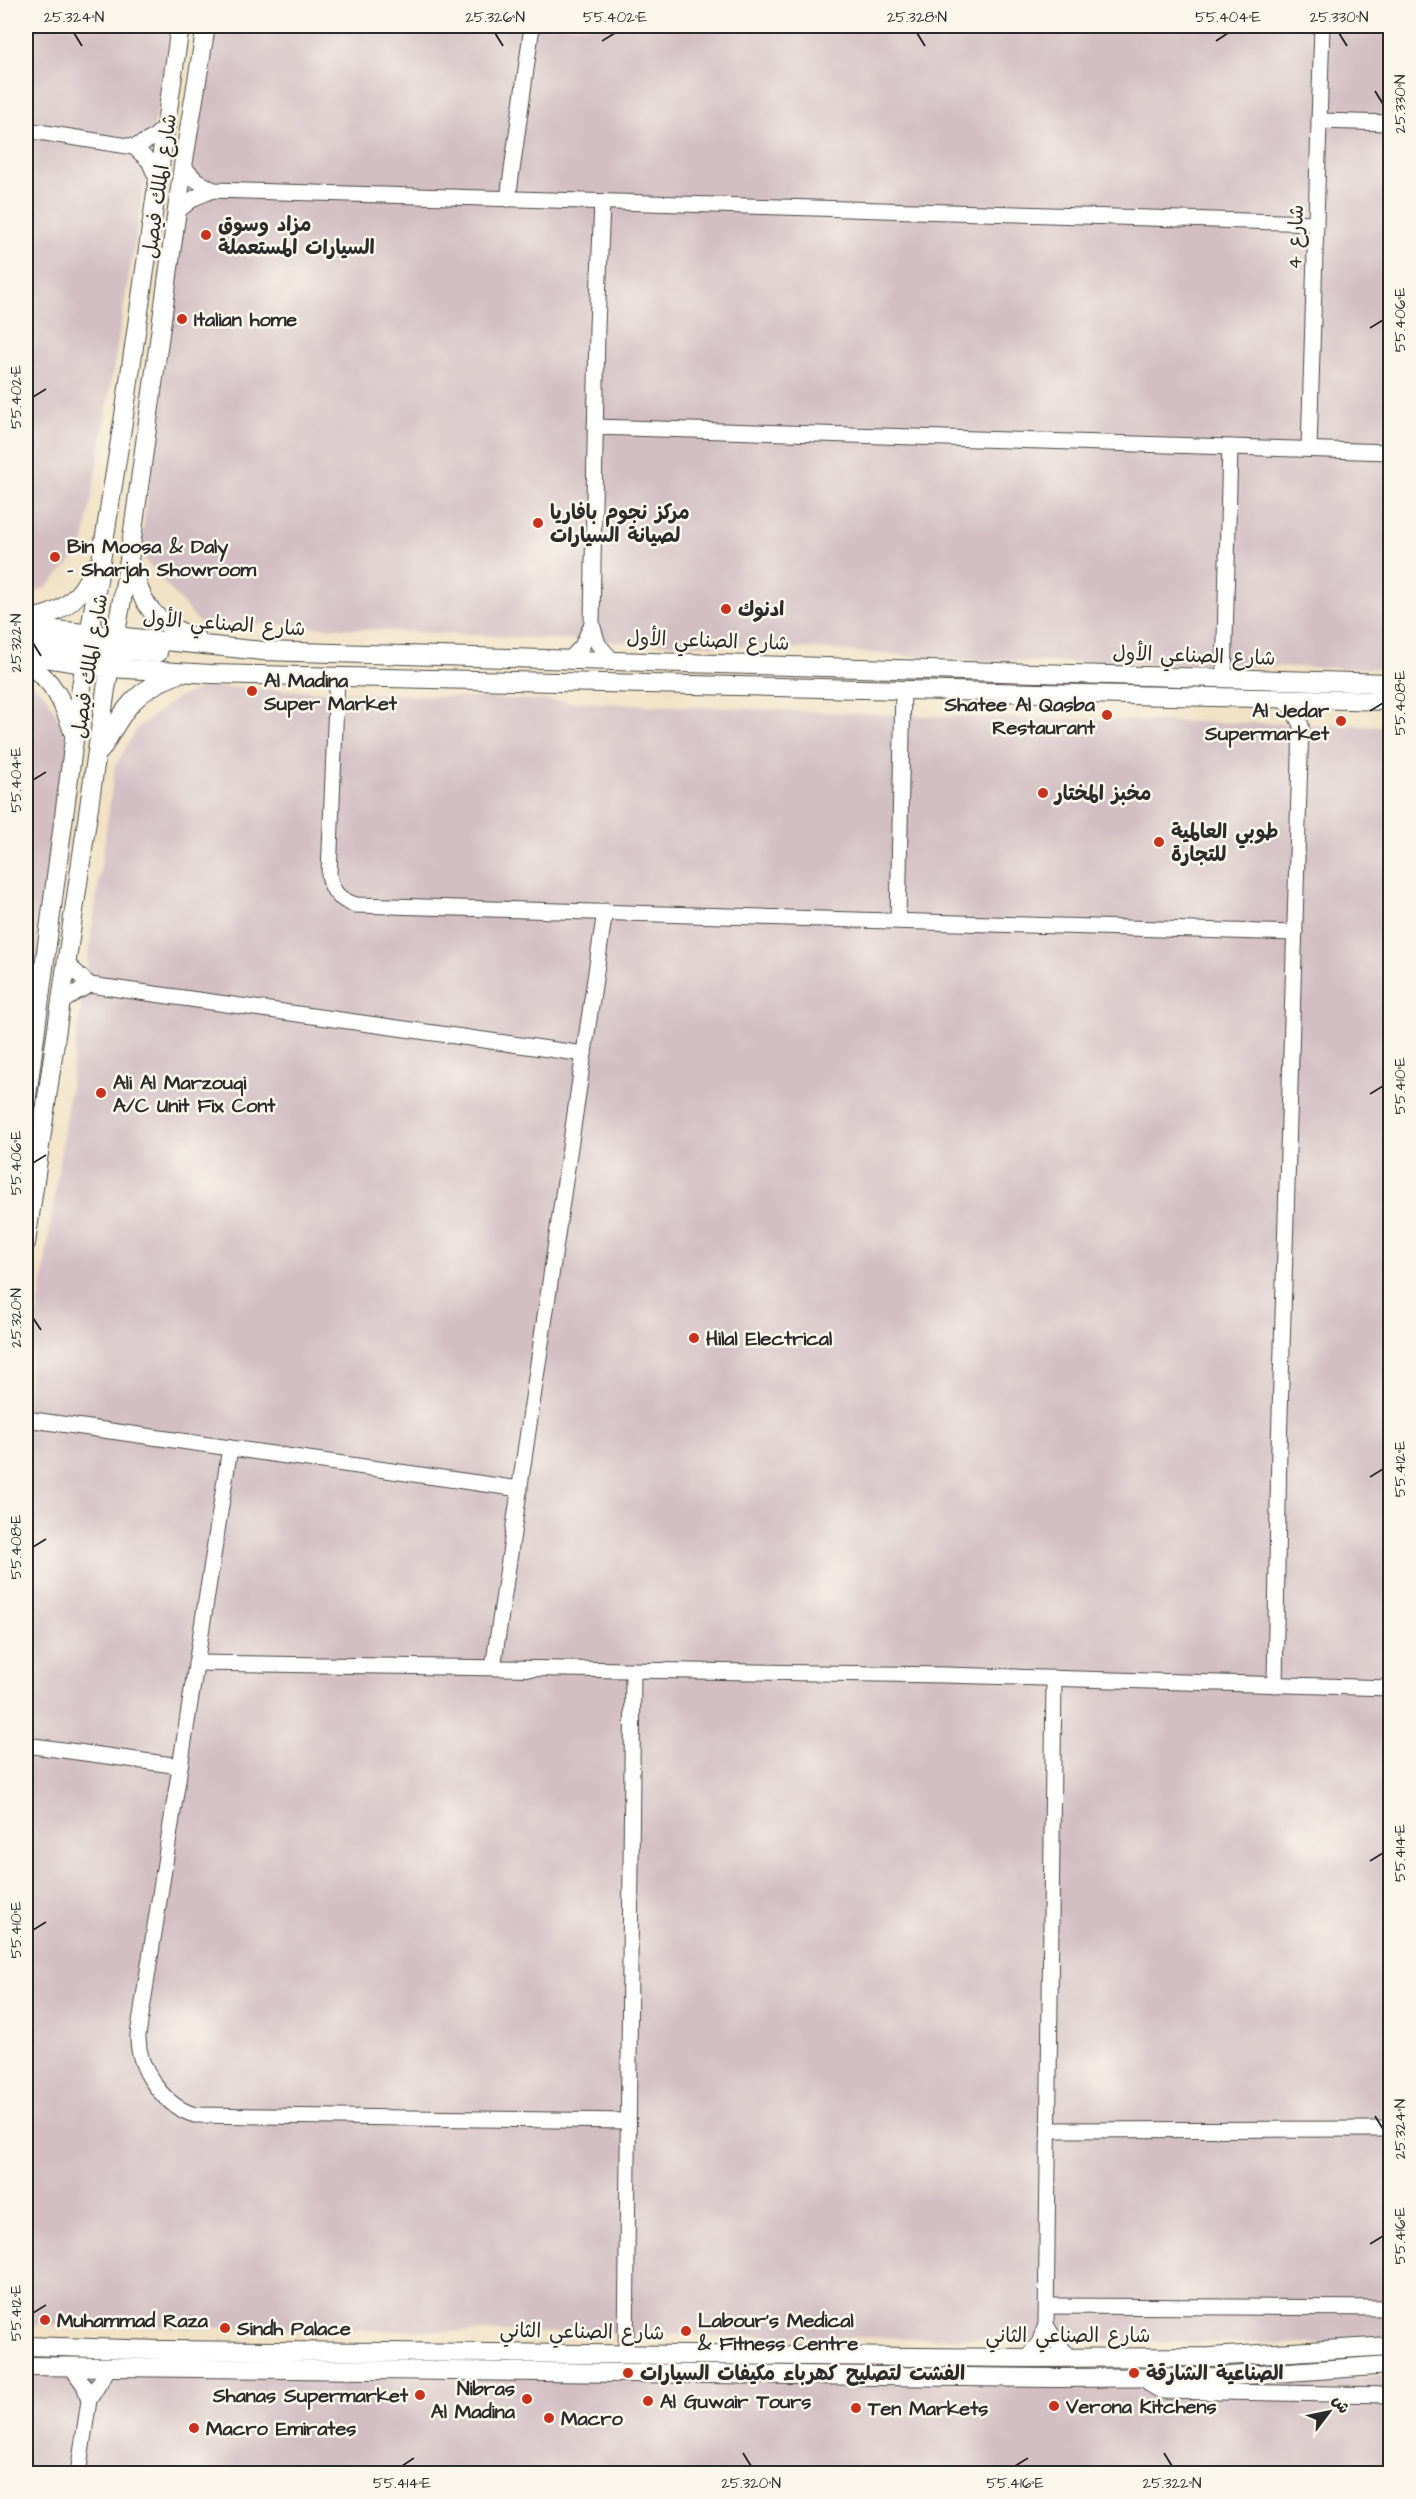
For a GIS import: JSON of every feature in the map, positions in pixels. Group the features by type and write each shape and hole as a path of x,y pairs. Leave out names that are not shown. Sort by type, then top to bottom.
{"main road":[{"name":"شارع الملك فيصل","path":"26,1104 74,737 180,26"},
{"name":"شارع الملك فيصل","path":"26,1243 97,757 129,560 183,166 206,26"},
{"path":"177,49 186,51 187,54 183,103 187,105 194,101"},
{"path":"26,619 55,613 74,600 87,583 104,539"},
{"path":"129,560 139,591 152,612 172,628 213,645"},
{"name":"شارع الصناعي الأول","path":"26,627 87,649"},
{"path":"26,644 87,649 102,655 113,652 138,652 240,659 252,657 263,651"},
{"name":"شارع الصناعي الأول","path":"113,652 213,645 263,651 1390,683"},
{"name":"شارع الصناعي الأول","path":"26,655 87,649 113,652 183,673 1390,701"},
{"path":"26,664 45,678 55,690 67,714 74,737"},
{"path":"97,757 126,708 137,695 155,684 183,673"},
{"name":"شارع الصناعي الثاني","path":"26,2346 161,2350 1071,2358 1210,2357 1386,2345"},
{"path":"26,2366 108,2369 914,2378 1143,2378 1215,2377 1390,2366"}],"street":[{"path":"508,199 532,26"},
{"name":"شارع 4","path":"1309,449 1322,26"},
{"path":"1319,121 1390,123"},
{"path":"134,147 151,139 165,128"},
{"path":"26,130 134,147 149,160 157,179"},
{"path":"183,166 196,180 213,190"},
{"path":"178,211 194,198 213,190 1316,223"},
{"path":"602,202 592,624 598,644 612,660"},
{"path":"595,427 1390,452"},
{"path":"1224,679 1230,447"},
{"path":"571,658 582,646 592,624"},
{"path":"337,677 328,875 331,886 345,902 1294,933"},
{"path":"898,920 903,689"},
{"path":"1281,698 1293,710 1301,725"},
{"path":"1275,1685 1279,1423 1301,725 1309,711 1320,699"},
{"path":"493,1668 605,911"},
{"path":"66,963 90,985 584,1054"},
{"path":"60,1004 90,985"},
{"path":"26,1419 520,1489"},
{"path":"230,1448 138,2044 141,2062 150,2079 176,2105 188,2113 202,2115 628,2121"},
{"path":"196,1663 1054,1678 1390,1688"},
{"path":"626,2354 633,1670"},
{"path":"1026,2358 1039,2343 1046,2325 1047,2306 1054,1678"},
{"path":"26,1745 180,1766"},
{"path":"1048,2130 1390,2129"},
{"path":"1047,2306 1390,2308"},
{"path":"1046,2325 1057,2343 1071,2358"},
{"path":"72,2368 84,2385 89,2400"},
{"path":"78,2474 89,2400 108,2369"},
{"path":"1143,2378 1161,2391 1390,2395"}],"shaded area":[{"path":"26,26 171,26 83,549 47,587 26,595"},
{"path":"206,26 1390,26 1390,669 962,660 819,649 572,640 262,624 201,625 140,554"},
{"path":"26,678 47,697 71,746 26,1058"},
{"path":"205,687 921,716 1390,726 1390,2345 26,2325 26,1398 115,766 138,727 177,698"},
{"path":"26,2373 1101,2383 1301,2381 1390,2375 1390,2473 26,2474"}],"place":[{"name":"مزاد وسوق السيارات المستعملة","path":"206,235"},
{"name":"Italian home","path":"182,319"},
{"name":"مركز نجوم بافاريا لصيانة السيارات","path":"538,523"},
{"name":"Bin Moosa & Daly - Sharjah Showroom","path":"55,557"},
{"name":"ادنوك","path":"726,609"},
{"name":"Al Madina Super Market","path":"252,691"},
{"name":"Shatee Al Qasba Restaurant","path":"1107,715"},
{"name":"Al Jedar Supermarket","path":"1341,721"},
{"name":"مخبز المختار","path":"1043,793"},
{"name":"طوبي العالمية للتجارة","path":"1159,842"},
{"name":"Ali Al Marzouqi A/C Unit Fix Cont","path":"101,1093"},
{"name":"Hilal Electrical","path":"694,1338"},
{"name":"Muhammad Raza","path":"45,2320"},
{"name":"Sindh Palace","path":"225,2328"},
{"name":"Labour's Medical & Fitness Centre","path":"686,2331"},
{"name":"الفشت لتصلیح کھرباء مکیفات السیارات","path":"628,2373"},
{"name":"الصناعية الشارقة","path":"1134,2373"},
{"name":"Shanas Supermarket","path":"420,2395"},
{"name":"Nibras Al Madina","path":"527,2399"},
{"name":"Al Guwair Tours","path":"648,2401"},
{"name":"Verona Kitchens","path":"1054,2406"},
{"name":"Ten Markets","path":"856,2408"},
{"name":"Macro","path":"549,2418"},
{"name":"Macro Emirates","path":"194,2428"}]}
